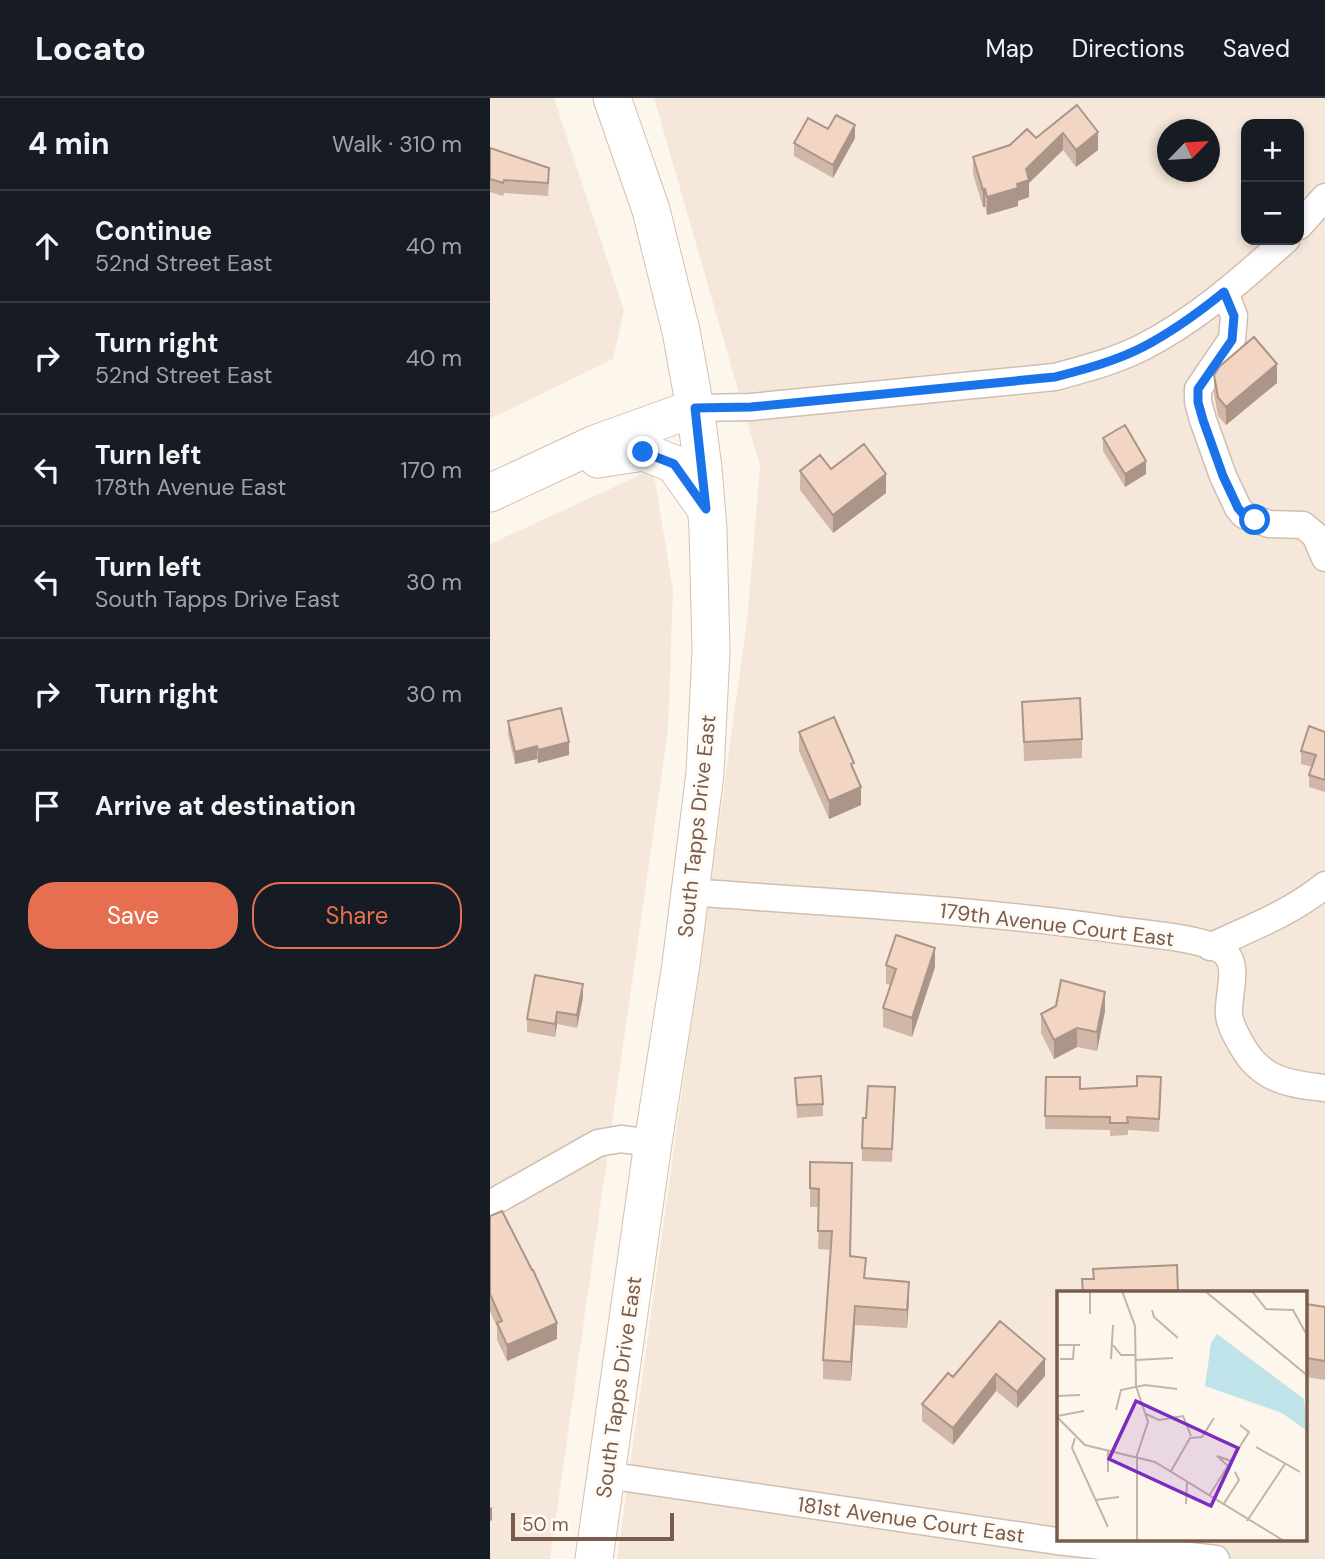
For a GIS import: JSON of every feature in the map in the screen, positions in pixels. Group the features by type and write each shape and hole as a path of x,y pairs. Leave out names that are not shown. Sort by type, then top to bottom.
{"street":[{"name":"South Tapps Drive East","path":"594,1559 681,964 705,772 711,651 711,590 706,509 695,408 664,258 612,98"},
{"path":"1304,220 1325,197"},
{"path":"490,493 595,444 695,408 751,407 1055,377 1089,368 1141,348 1187,321 1280,245"},
{"path":"1224,292 1234,316 1232,340 1198,389 1203,420 1223,476 1244,515 1269,524 1303,525 1315,535 1325,558"},
{"path":"539,471 643,452 674,464 706,509"},
{"path":"1210,947 1283,912 1325,885"},
{"name":"179th Avenue Court East","path":"690,892 966,913 1098,927 1191,940 1210,947"},
{"path":"1210,947 1221,950 1232,964 1229,1014 1234,1032 1244,1051 1258,1068 1279,1080 1325,1088"},
{"path":"490,1204 598,1143 621,1139 653,1143"},
{"name":"181st Avenue Court East","path":"606,1475 1057,1541"},
{"name":"181st Avenue Court East","path":"1066,1542 1216,1559"}],"shaded area":[{"path":"490,98 554,98 624,310 613,359 490,419"},
{"path":"654,98 1325,98 1325,1559 617,1559 747,621 760,466"},
{"path":"653,469 673,590 668,730 550,1559 490,1559 490,544"}],"building":[{"path":"1077,105 1098,132 1076,150 1063,133 1026,169 1029,180 1017,184 1018,188 987,197 973,157 1010,145 1027,129 1036,138"},
{"path":"836,115 855,125 833,165 794,143 808,118 828,129"},
{"path":"490,148 549,168 548,183 504,180 503,183 490,179"},
{"path":"1254,337 1277,364 1226,407 1218,397 1214,375 1220,366"},
{"path":"1125,425 1146,461 1125,474 1103,438"},
{"path":"864,444 886,474 833,515 800,471 820,455 831,469"},
{"path":"1080,698 1082,739 1024,742 1022,702"},
{"path":"561,708 569,742 538,750 537,746 515,752 508,721"},
{"path":"834,717 854,763 851,764 861,787 829,801 799,732"},
{"path":"1309,726 1325,732 1325,780 1309,775 1316,755 1301,751"},
{"path":"896,935 935,948 912,1018 883,1008 896,969 886,965"},
{"path":"535,975 583,984 577,1015 557,1012 555,1024 527,1019"},
{"path":"1061,980 1105,992 1097,1032 1077,1028 1054,1040 1041,1014 1056,1006"},
{"path":"821,1076 823,1104 797,1105 795,1078"},
{"path":"1137,1076 1161,1077 1159,1119 1127,1117 1128,1123 1110,1123 1110,1117 1045,1116 1046,1077 1080,1077 1080,1089 1137,1086"},
{"path":"868,1086 895,1087 892,1149 862,1148"},
{"path":"810,1162 852,1163 850,1256 866,1258 864,1278 909,1282 907,1310 855,1306 851,1362 823,1360 832,1231 818,1231 819,1189 810,1188"},
{"path":"502,1211 557,1323 507,1345 497,1323 502,1321 490,1294 490,1216"},
{"path":"1177,1265 1178,1291 1083,1291 1082,1279 1094,1279 1093,1269"},
{"path":"1308,1304 1325,1307 1325,1361 1308,1358"},
{"path":"1000,1321 1045,1359 1017,1392 996,1374 953,1428 922,1404 948,1373 953,1377"}],"route":[{"path":"643,452 674,464 706,509 695,408 751,407 1055,377 1089,368 1141,348 1187,321 1224,292 1234,316 1232,340 1198,389 1198,402 1223,476 1238,508 1244,515 1255,520"}]}
